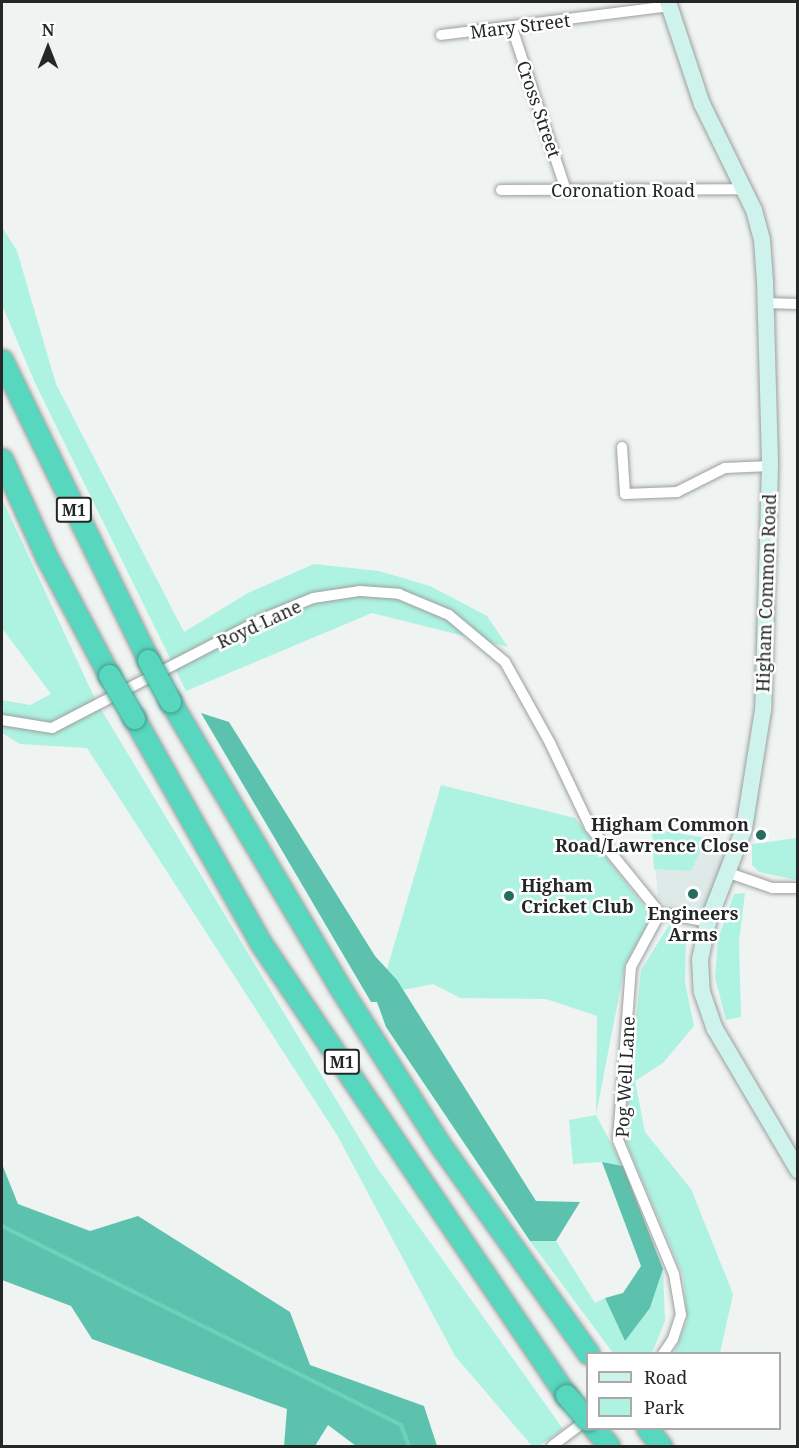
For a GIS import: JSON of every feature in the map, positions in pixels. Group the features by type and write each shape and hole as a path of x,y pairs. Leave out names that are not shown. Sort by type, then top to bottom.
{"highway":[{"name":"M1","path":"2,360 170,701 339,986 441,1146 588,1352"},
{"name":"M1","path":"2,459 46,556 109,675 260,942 566,1395 586,1418"},
{"path":"596,1430 609,1446"},
{"path":"649,1430 661,1446"}],"street":[{"name":"Mary Street","path":"441,35 512,28 669,4"},
{"name":"Higham Common Road","path":"669,4 702,104 746,189 762,240 765,303 770,466 763,710 744,829 729,873 708,922 700,959 702,992 715,1029 798,1170"},
{"name":"Cross Street","path":"512,28 566,190"},
{"name":"Coronation Road","path":"501,190 746,189"},
{"path":"765,303 798,304"},
{"path":"622,447 625,494 677,492 725,468 770,466"},
{"name":"Royd Lane","path":"2,720 52,728 262,619 313,598 360,591 399,594 449,615 505,662 550,743 590,827 660,913"},
{"path":"729,873 772,888 798,888"},
{"path":"660,913 708,922"},
{"name":"Pog Well Lane","path":"660,913 631,967 618,1140 674,1274 681,1315 673,1339 664,1352"},
{"path":"552,1446 586,1421"}],"shaded area":[{"path":"652,829 731,842 709,908 697,913 673,911 658,898"}],"green space":[{"path":"2,227 17,251 56,384 184,632 248,593 314,564 379,571 430,586 487,616 508,647 372,613 186,691 35,383 2,305"},
{"path":"2,499 96,701 378,1169 563,1429 539,1446 532,1446 455,1356 337,1135 87,748 20,744 2,733 2,700 30,705 51,694 2,628"},
{"path":"201,713 229,722 375,956 397,980 536,1201 580,1202 556,1241 530,1241 386,1027 377,1002 371,1002"},
{"name":"Higham Cricket Club","path":"441,785 575,818 652,916 625,965 596,1115 597,1016 546,999 460,998 433,984 403,990 387,969"},
{"path":"652,829 706,838 691,871 654,869"},
{"path":"797,838 797,880 759,872 752,865 752,844"},
{"path":"745,893 739,941 741,1017 726,1020 715,978 718,939 734,894"},
{"path":"669,925 686,942 685,982 694,1026 663,1063 635,1081 645,1132 691,1189 733,1294 720,1352 674,1352 687,1321 683,1275 624,1138 641,970"},
{"path":"596,1115 623,1166 602,1162 573,1164 569,1120"},
{"path":"602,1162 623,1166 663,1269 650,1308 625,1341 605,1298 623,1293 641,1266"},
{"path":"2,1164 18,1204 90,1231 138,1216 290,1312 310,1365 424,1406 437,1446 356,1446 328,1425 315,1446 284,1446 287,1409 92,1339 71,1306 2,1280"},
{"path":"530,1241 556,1241 595,1303 605,1298 625,1340 650,1308 663,1269 665,1321 652,1352 612,1352"}],"waterway":[{"path":"2,1226 401,1425 409,1446"}],"place":[{"name":"Higham Common Road/Lawrence Close","path":"761,835"},
{"name":"Engineers Arms","path":"693,894"},
{"name":"Higham Cricket Club","path":"509,896"}]}
